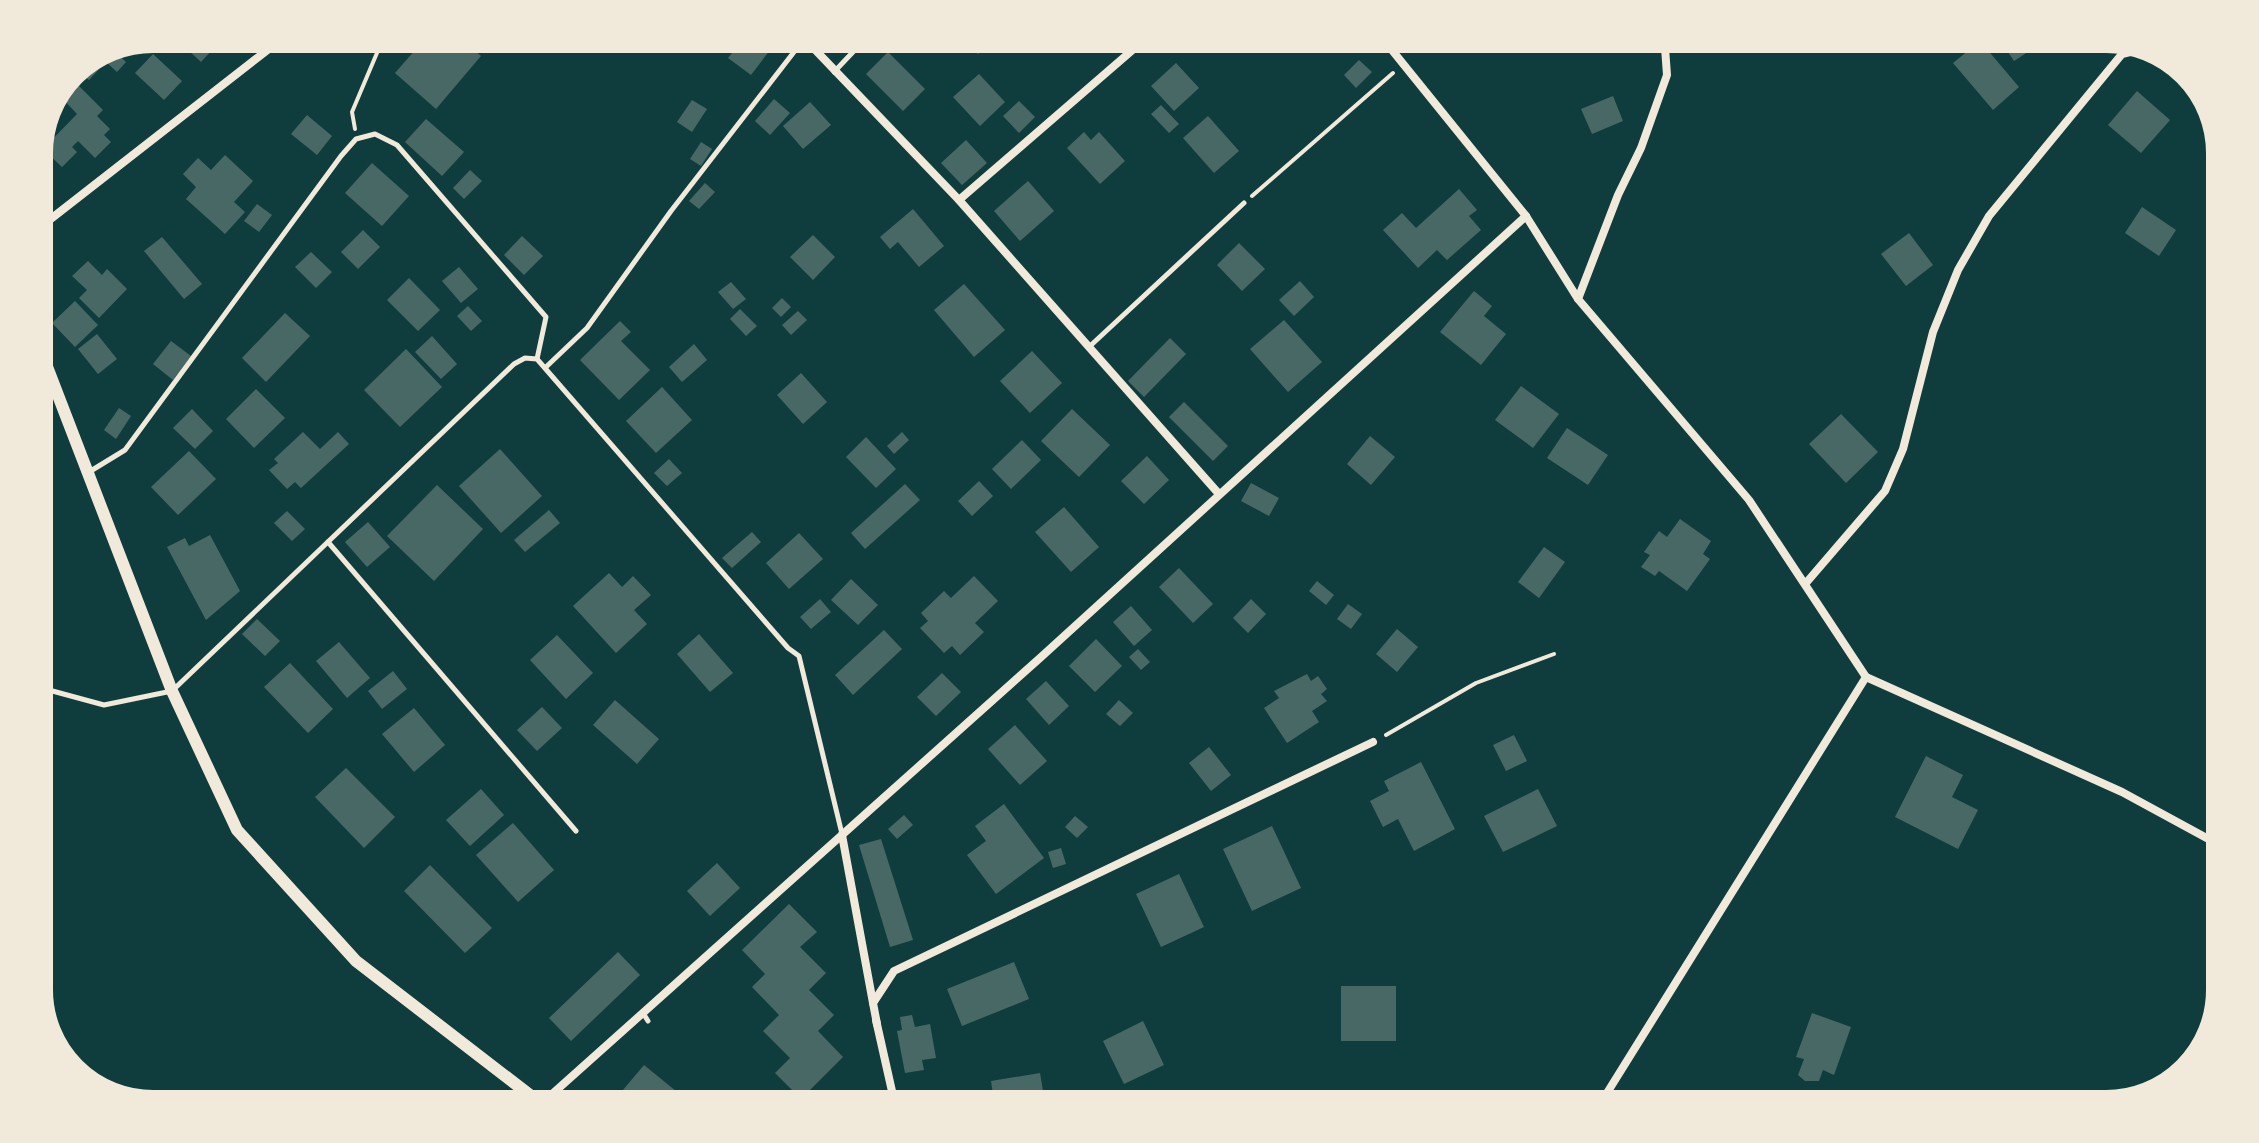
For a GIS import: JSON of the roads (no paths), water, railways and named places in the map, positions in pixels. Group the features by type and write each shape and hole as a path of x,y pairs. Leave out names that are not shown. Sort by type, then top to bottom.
{"street":[{"path":"48,221 270,48"},
{"path":"812,48 959,200 1219,494"},
{"path":"959,200 1135,48"},
{"path":"1390,48 1526,216 1578,299 1749,500 1866,677 2122,792 2211,840"},
{"path":"1578,299 1618,195 1641,148 1667,75 1665,48"},
{"path":"1806,583 1885,491 1903,449 1933,332 1958,270 1989,216 2122,54 2131,52"},
{"path":"557,1095 1526,216"},
{"path":"48,368 172,691 237,830 356,961 530,1095"},
{"path":"1606,1095 1866,677"},
{"path":"893,1095 873,1003 894,971 1373,742"},
{"path":"842,835 877,1024"}],"lane":[{"path":"546,367 587,328 793,48"},
{"path":"833,73 857,48"},
{"path":"89,472 125,450 356,139 375,134 397,145 546,317 537,359"},
{"path":"1089,348 1244,203"},
{"path":"48,690 104,705 172,691 514,364 525,358 537,359 788,648 799,656 842,835"},
{"path":"328,542 576,831"}]}
